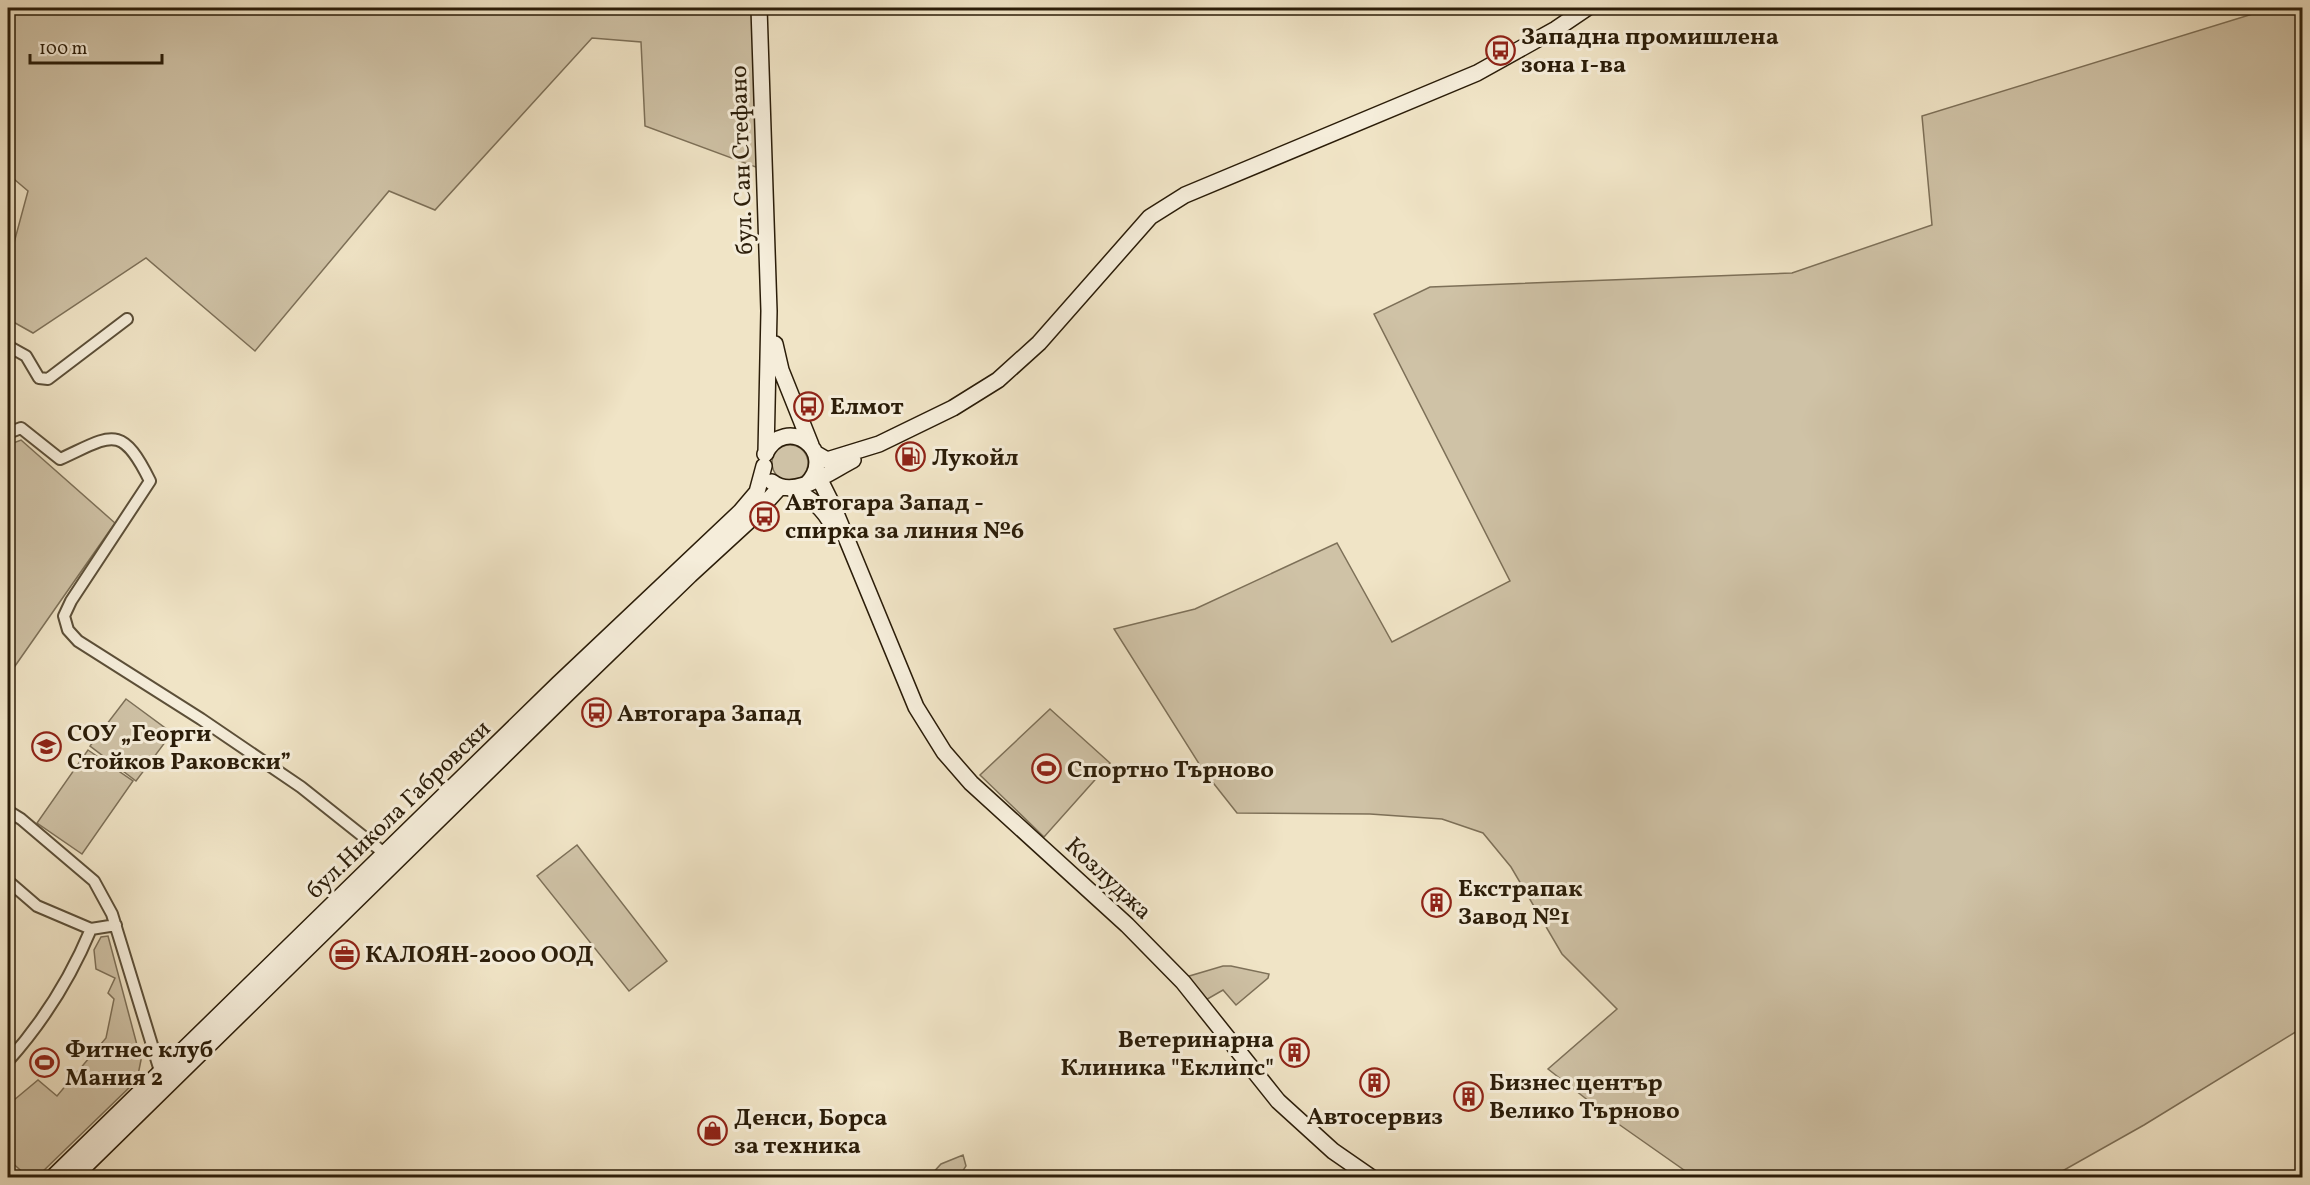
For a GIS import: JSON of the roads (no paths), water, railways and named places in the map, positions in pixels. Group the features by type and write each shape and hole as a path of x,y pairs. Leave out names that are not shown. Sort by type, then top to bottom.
{"street":[{"name":"бул. Сан Стефано","path":"759,8 769,311 765,460"},
{"path":"879,444 827,460 801,438 786,436 773,442 765,460 768,477 786,488 814,478 952,408 998,380 1039,343 1150,217 1167,204 1477,73 1587,8"},
{"name":"бул. Сан Стефано","path":"769,311 781,370 814,450"},
{"path":"8,346 26,356 39,378 48,379 127,319"},
{"path":"8,433 21,428 60,459 106,438 126,443 138,457 150,481 71,601 64,616 68,630 87,648 201,719 301,787 384,853"},
{"path":"814,450 814,478"},
{"name":"бул.Никола Габровски","path":"52,1178 558,684 740,512 757,492 765,460"},
{"name":"Козлуджа","path":"814,478 833,506 916,706 944,752 971,783 1127,925 1171,969 1258,1078 1287,1109 1333,1151 1372,1178"},
{"name":"бул.Никола Габровски","path":"73,1178 567,694 786,488"},
{"name":"Козлуджа","path":"786,488 815,501 826,513 862,579"},
{"path":"8,811 94,880 116,925 160,1071 171,1083"},
{"path":"8,881 37,906 91,929 116,925"},
{"path":"8,1061 54,1002 78,960 91,929"}],"place":[{"name":"Западна промишлена зона 1-ва","path":"1500,50"},
{"name":"Елмот","path":"809,406"},
{"name":"Лукойл","path":"911,457"},
{"name":"Автогара Запад - спирка за линия №6","path":"764,516"},
{"name":"Автогара Запад","path":"596,713"},
{"name":"СОУ „Георги Стойков Раковски”","path":"46,747"},
{"name":"Спортно Търново","path":"1046,769"},
{"name":"Екстрапак Завод №1","path":"1437,902"},
{"name":"КАЛОЯН-2000 ООД","path":"344,954"},
{"name":"Ветеринарна Клиника \"Еклипс\"","path":"1295,1053"},
{"name":"Фитнес клуб Мания 2","path":"44,1063"},
{"name":"Автосервиз","path":"1375,1083"},
{"name":"Бизнес център Велико Търново","path":"1468,1096"},
{"name":"Денси, Борса за техника","path":"713,1131"}]}
